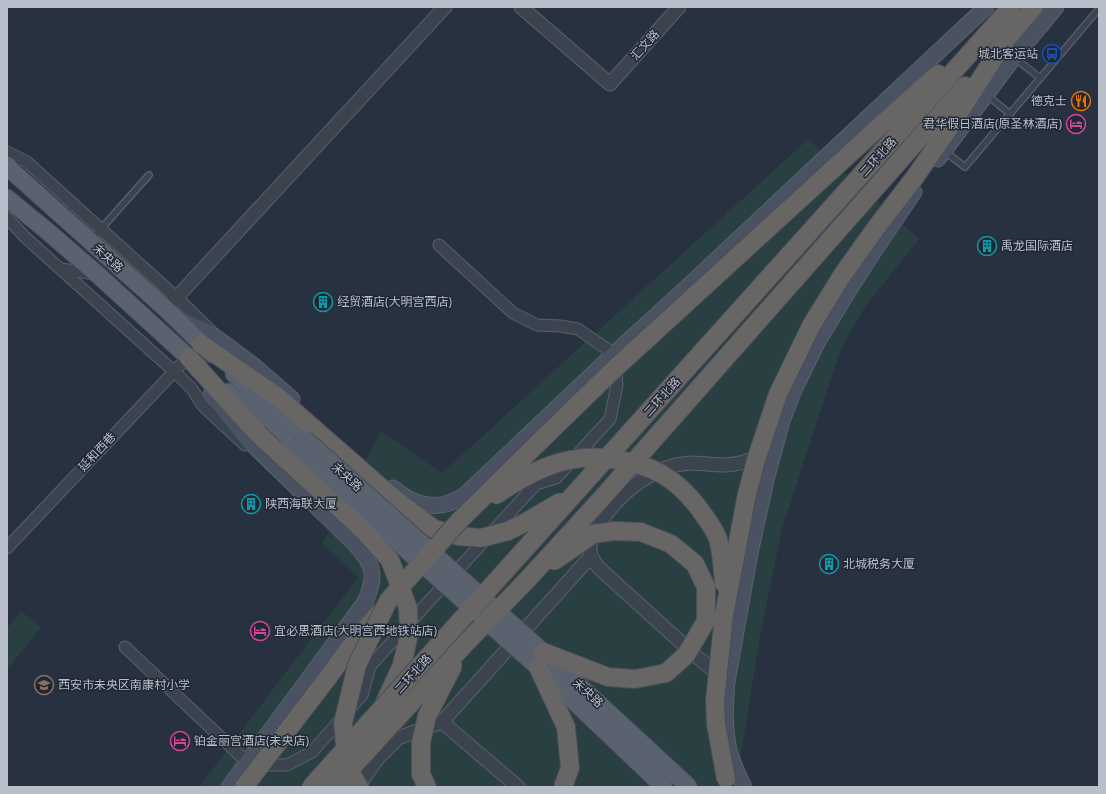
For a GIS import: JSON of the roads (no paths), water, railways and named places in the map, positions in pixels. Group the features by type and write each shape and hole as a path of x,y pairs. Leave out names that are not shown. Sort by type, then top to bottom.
{"highway":[{"name":"二环北路","path":"334,787 602,498 1034,7"},
{"name":"二环北路","path":"311,787 1006,12"},
{"path":"244,787 351,646 388,601 461,518 612,371 1006,12"},
{"path":"728,783 716,724 715,700 724,615 747,494 756,460 778,394 811,326 843,274 915,177 953,122 1005,41"},
{"path":"201,344 279,398 392,497 434,529 459,536 481,538 508,531 576,493"},
{"path":"182,363 363,530 390,560 408,608 409,634 402,665 382,709"},
{"path":"461,518 530,474 548,466 569,460 588,457 625,460 642,464 654,469 670,479 691,497 711,525 717,538 721,556 724,591 724,615"},
{"path":"528,578 593,534 614,531 641,532 671,544 695,564 706,587 706,621 686,655 666,673 635,679 608,677 541,660"},
{"path":"359,787 347,768 343,723 357,665 388,601"},
{"path":"427,787 421,774 421,743 427,716 465,644"},
{"path":"541,660 566,728 570,768 563,787"}],"main road":[{"path":"172,307 253,365 399,493 420,504 431,506 449,504 465,495 985,7"},
{"path":"744,787 729,750 725,706 727,682 750,553 773,449 794,390 818,342 844,298 905,205 943,151 1014,57 1056,7"},
{"name":"未央路","path":"7,165 12,171 95,235 119,268 172,307 201,344 305,439 541,660 664,787"},
{"name":"未央路","path":"7,198 97,274 161,332 182,363 289,445 689,787"},
{"path":"182,363 248,440 356,544 365,555 372,568 372,582 366,602 229,787"}],"street":[{"path":"7,152 27,162 95,235 111,239 172,307 445,7"},
{"name":"汇文路","path":"521,7 610,84 679,7"},
{"path":"7,218 26,238 61,270 182,363"},
{"path":"111,239 119,268"},
{"path":"125,647 248,763 260,765 287,765 312,752 362,695 370,666 536,484 556,478 610,419 618,385 614,354 578,330 560,326 537,325 513,313 438,245"},
{"path":"61,270 97,274"},
{"name":"延和西巷","path":"7,548 182,363"},
{"path":"727,682 697,657 599,568 591,556 590,550 592,538 598,526 616,502 634,486 662,469 690,463 725,465 748,461 773,449"},
{"path":"359,787 378,758 398,738 442,722 591,556"},
{"path":"442,722 518,787"}],"lane":[{"path":"943,151 965,167 1098,12 1092,7"},
{"path":"1014,57 1040,78"},
{"path":"986,94 1010,114"},
{"path":"95,235 149,175"}],"place":[{"name":"城北客运站","path":"1052,54"},
{"name":"德克士","path":"1081,101"},
{"name":"君华假日酒店(原圣林酒店)","path":"1076,124"},
{"name":"禹龙国际酒店","path":"987,246"},
{"name":"经贸酒店(大明宫西店)","path":"323,302"},
{"name":"陕西海联大厦","path":"251,504"},
{"name":"北城税务大厦","path":"829,564"},
{"name":"宜必思酒店(大明宫西地铁站店)","path":"260,631"},
{"name":"西安市未央区南康村小学","path":"44,685"},
{"name":"铂金丽宫酒店(未央店)","path":"180,741"}]}
